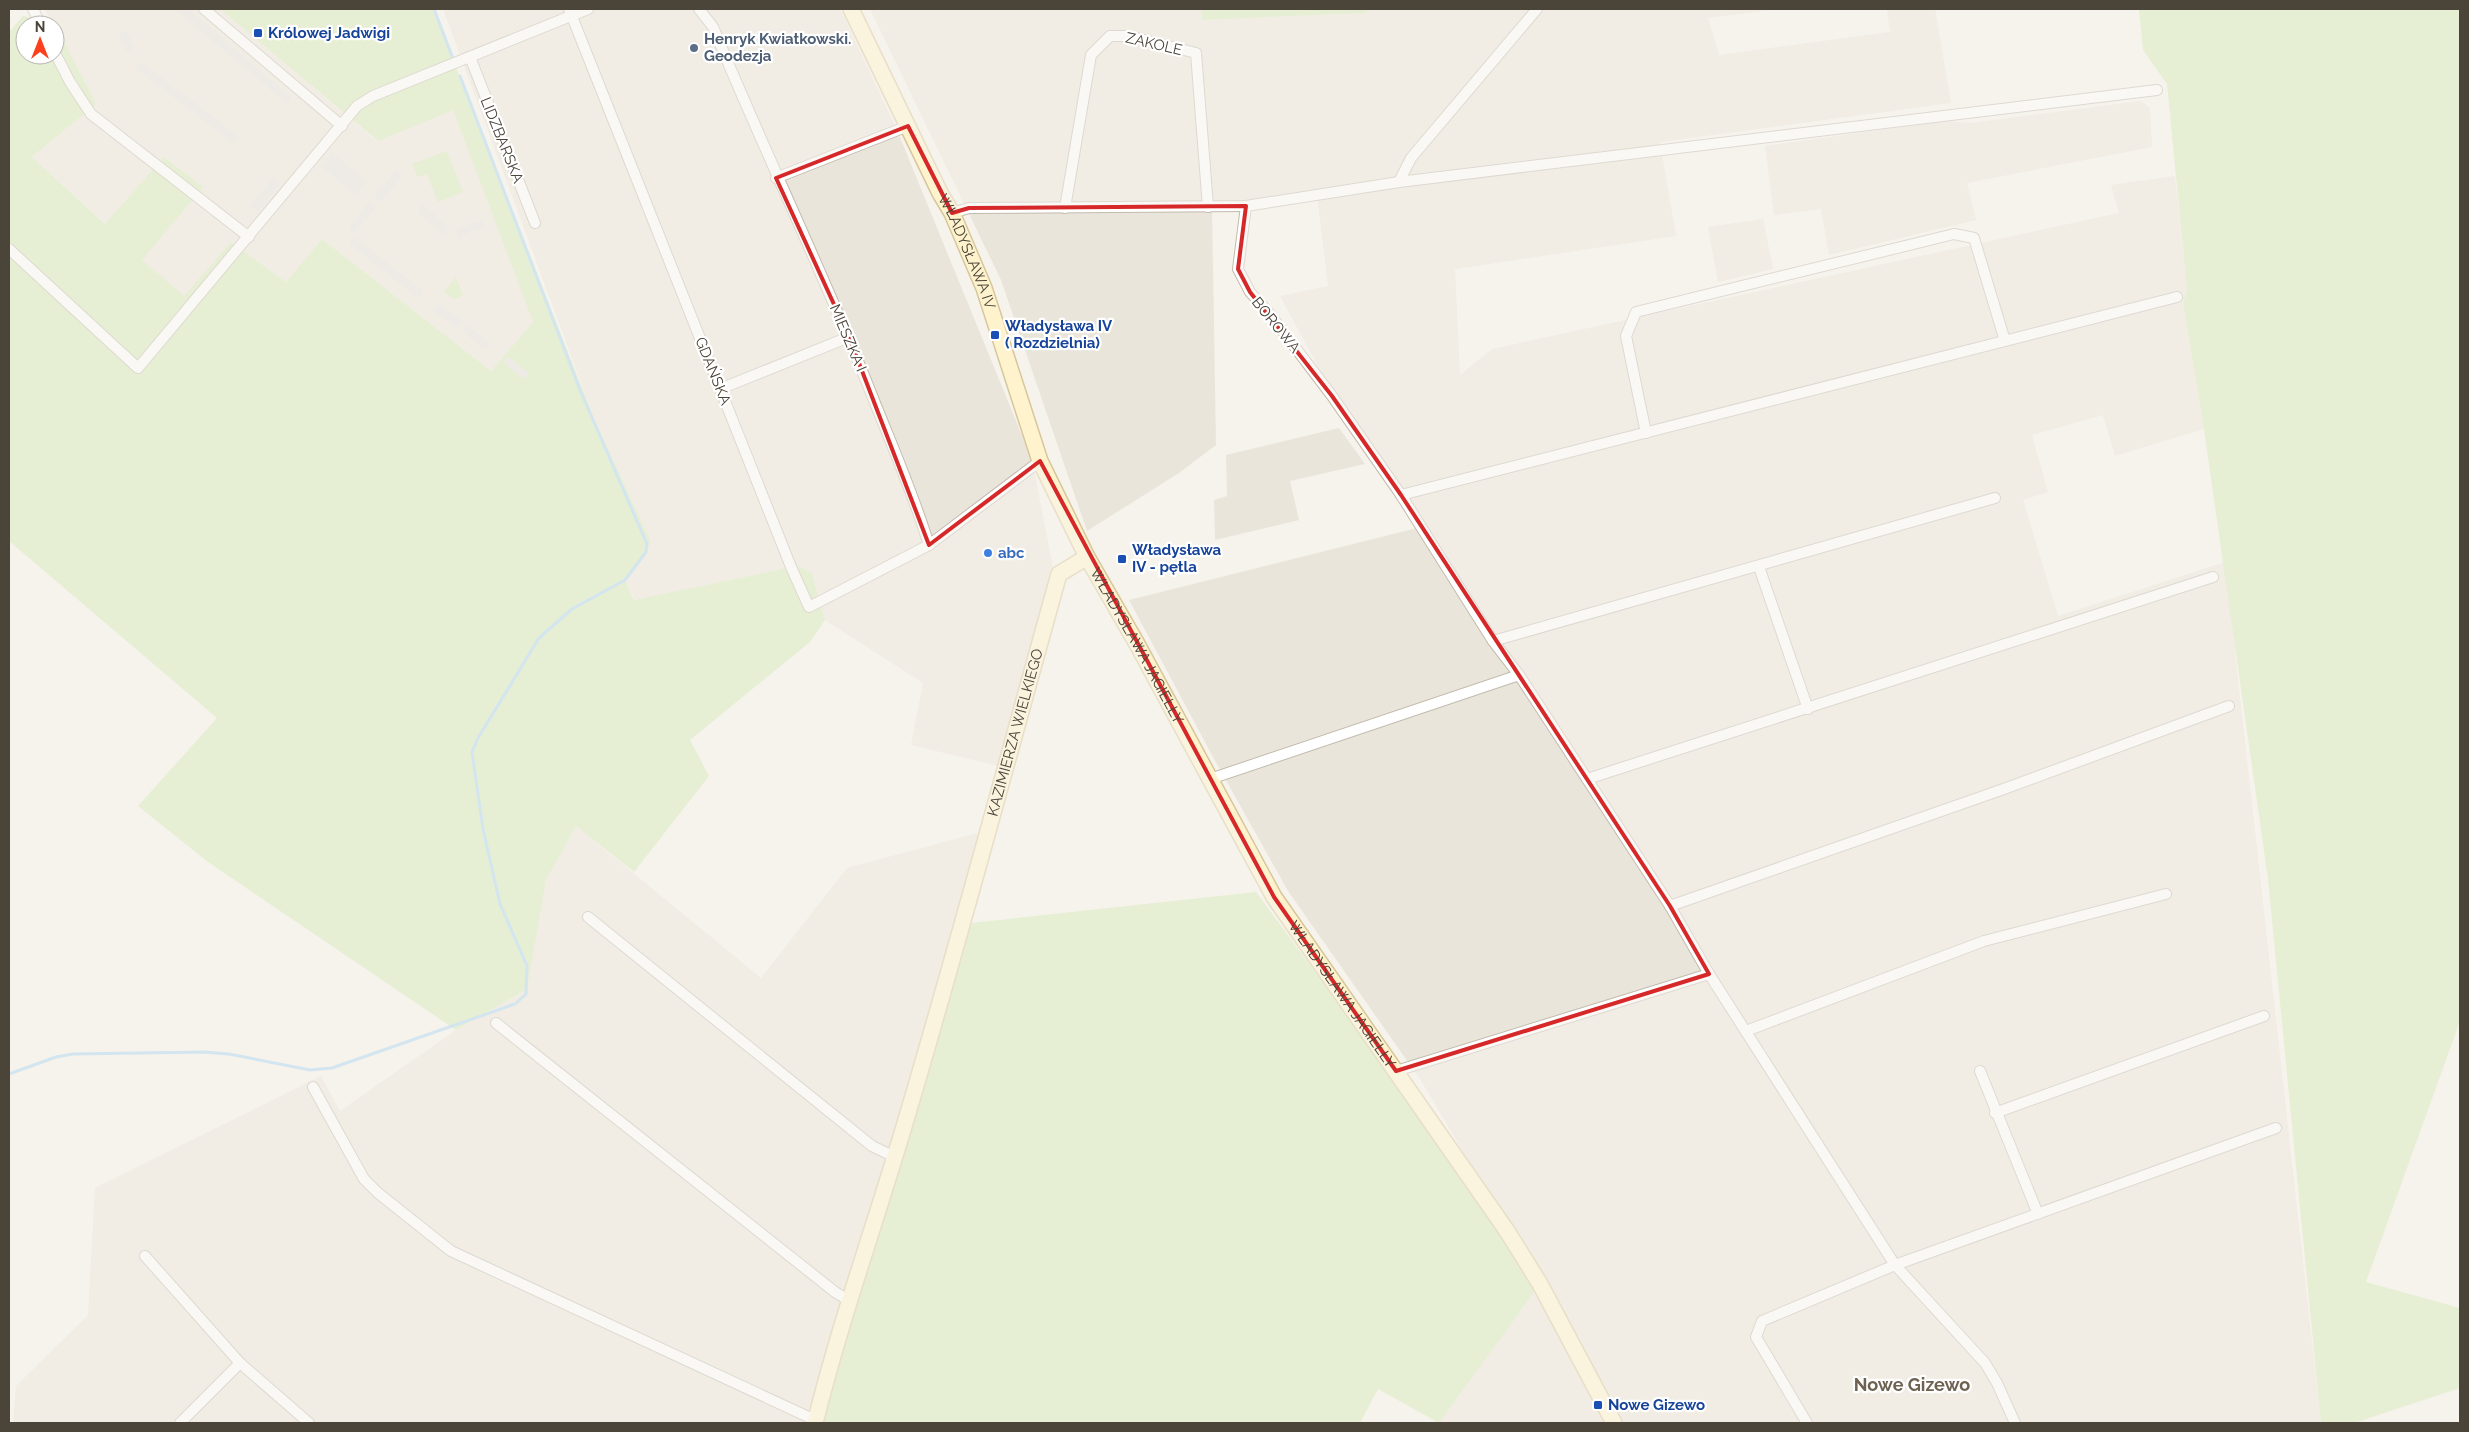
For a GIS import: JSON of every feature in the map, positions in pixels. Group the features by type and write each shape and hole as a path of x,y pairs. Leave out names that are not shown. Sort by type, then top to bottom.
{"street":[{"path":"204,9 342,126"},
{"path":"9,249 138,368 357,106 372,96 470,57 570,12 588,9"},
{"name":"MIESZKA I","path":"699,9 713,27 776,178 849,337 919,511 928,545"},
{"name":"WŁADYSŁAWA IV","path":"851,9 952,213 984,288 1040,461 1087,557"},
{"path":"1399,182 1411,158 1537,9"},
{"name":"GDAŃSKA","path":"570,12 720,389 810,607 928,545"},
{"name":"ZAKOLE","path":"1065,208 1091,55 1110,36 1128,36 1196,53 1208,207"},
{"name":"LIDZBARSKA","path":"470,57 535,223"},
{"path":"61,65 91,114 249,237"},
{"path":"952,213 969,208 1246,206 1399,182 2158,90"},
{"path":"776,178 908,126"},
{"name":"BOROWA","path":"1246,206 1238,269 1250,292 1269,313 1332,396 1401,496 1493,641 1518,674 1670,906 1709,974 1895,1265 1985,1363 2016,1423"},
{"path":"1646,433 1626,336 1636,312 1682,300 1954,234 1974,238 2005,341"},
{"path":"1401,496 2177,297"},
{"path":"720,389 849,337"},
{"path":"928,545 1040,461"},
{"path":"1493,641 1759,567 1995,498"},
{"name":"WŁADYSŁAWA JAGIEŁŁY","path":"1087,557 1274,897 1508,1231 1540,1284 1614,1423"},
{"name":"KAZIMIERZA WIELKIEGO","path":"815,1422 895,1157 1059,574 1087,557"},
{"path":"1759,567 1808,709"},
{"path":"1586,779 2213,577"},
{"path":"1210,779 1518,674"},
{"path":"1670,906 2001,790 2229,706"},
{"path":"1746,1031 1984,941 2166,894"},
{"path":"588,917 872,1146 895,1157"},
{"path":"1396,1072 1709,974"},
{"path":"1996,1113 2264,1016"},
{"path":"496,1023 835,1292 850,1301"},
{"path":"1980,1071 2038,1214"},
{"path":"313,1087 364,1179 378,1193 451,1251 815,1422"},
{"path":"1807,1423 1756,1337 1762,1321 1895,1265 2276,1128"},
{"path":"145,1256 240,1363 310,1423"},
{"path":"180,1423 240,1363"}],"highlighted area":[{"path":"908,126 952,213 969,208 1246,206 1238,269 1250,292 1332,396 1401,495 1670,906 1709,974 1396,1071 1274,897 1040,461 929,545 849,337 776,178"}],"shaded area":[{"path":"44,9 220,9 377,141 453,109 533,322 491,371 322,239 286,282 231,242 184,297 141,260 202,188 164,157 106,224 32,157 96,104 65,44 65,15 48,15"},
{"path":"175,9 189,9 292,98 287,104"},
{"path":"443,9 840,9 897,130 1032,460 1054,573 1003,767 911,745 923,683 825,620 812,573 799,566 635,600 625,580 651,542 594,418"},
{"path":"870,9 1202,9 1203,20 1366,13 1369,9 1777,9 1708,18 1719,55 1890,32 1887,9 1935,9 1951,103 1660,142 1676,236 1455,269 1460,375 1492,349 2119,213 2111,185 2175,176 2187,290 2183,303 2204,429 2115,456 2103,415 2032,435 2048,492 2023,500 2058,616 2225,562 2321,1423 1439,1423 1540,1283 1422,1082 1288,891 1213,757 1129,600 1425,526 1346,412 1318,366 1280,296 1328,286 1317,194 1212,206 1216,445 1179,473 1087,531 1001,280"},
{"path":"126,31 135,48 127,52 118,35"},
{"path":"141,62 238,136 233,143 136,68"},
{"path":"2141,101 2150,108 2152,147 1967,183 1976,220 1829,255 1821,209 1774,215 1765,146 1944,121 1971,123"},
{"path":"332,153 367,182 356,195 321,166"},
{"path":"396,170 402,176 381,202 374,197"},
{"path":"273,177 281,183 258,212 250,206"},
{"path":"369,202 376,207 355,233 349,228"},
{"path":"423,205 449,227 443,235 417,212"},
{"path":"1763,219 1773,269 1718,282 1708,227"},
{"path":"481,220 484,227 459,237 456,230"},
{"path":"354,237 423,291 418,298 349,244"},
{"path":"438,303 462,321 457,328 433,310"},
{"path":"467,325 490,343 485,349 462,331"},
{"path":"508,357 529,373 524,379 503,363"},
{"path":"1339,428 1365,464 1290,481 1299,520 1215,540 1214,500 1227,496 1226,455"},
{"path":"576,826 761,978 847,868 989,830 815,1423 13,1423 16,1386 88,1315 95,1188 321,1076 340,1111 456,1030 527,989 546,880"}],"green space":[{"path":"220,9 433,9 594,418 651,542 625,580 634,600 798,566 812,573 825,620 810,642 690,740 709,776 634,872 576,826 546,880 527,989 456,1030 208,862 138,806 217,718 9,541 9,32 15,25 15,65 65,65 65,44 96,104 32,157 105,224 164,157 203,187 142,260 184,296 231,242 286,282 322,239 491,371 533,322 453,110 378,141"},
{"path":"1202,9 1369,9 1366,13 1202,20"},
{"path":"2139,9 2460,9 2460,1021 2366,1282 2460,1308 2460,1388 2354,1423 2321,1423 2268,879 2204,429 2183,303 2187,290 2167,84 2143,50"},
{"path":"447,151 463,192 438,202 427,174 417,177 412,164"},
{"path":"456,277 463,295 454,299 444,292"},
{"path":"1256,892 1507,1231 1540,1284 1439,1423 1378,1389 1360,1423 815,1423 962,924"}],"waterway":[{"path":"434,9 452,56"},
{"path":"9,1074 56,1057 73,1054 204,1052 229,1054 310,1070 332,1068 515,1004 526,994 527,966 500,904 483,829 472,752 478,738 539,638 572,609 625,580 646,552 647,544 580,390 460,76"}],"place":[{"name":"Królowej Jadwigi","path":"258,33"},
{"name":"Henryk Kwiatkowski. Geodezja","path":"694,48"},
{"name":"Władysława IV ( Rozdzielnia)","path":"995,335"},
{"name":"abc","path":"988,553"},
{"name":"Władysława IV - pętla","path":"1122,559"},
{"name":"Nowe Gizewo","path":"1598,1405"}],"district":[{"name":"Nowe Gizewo","path":"1912,1384"}]}
